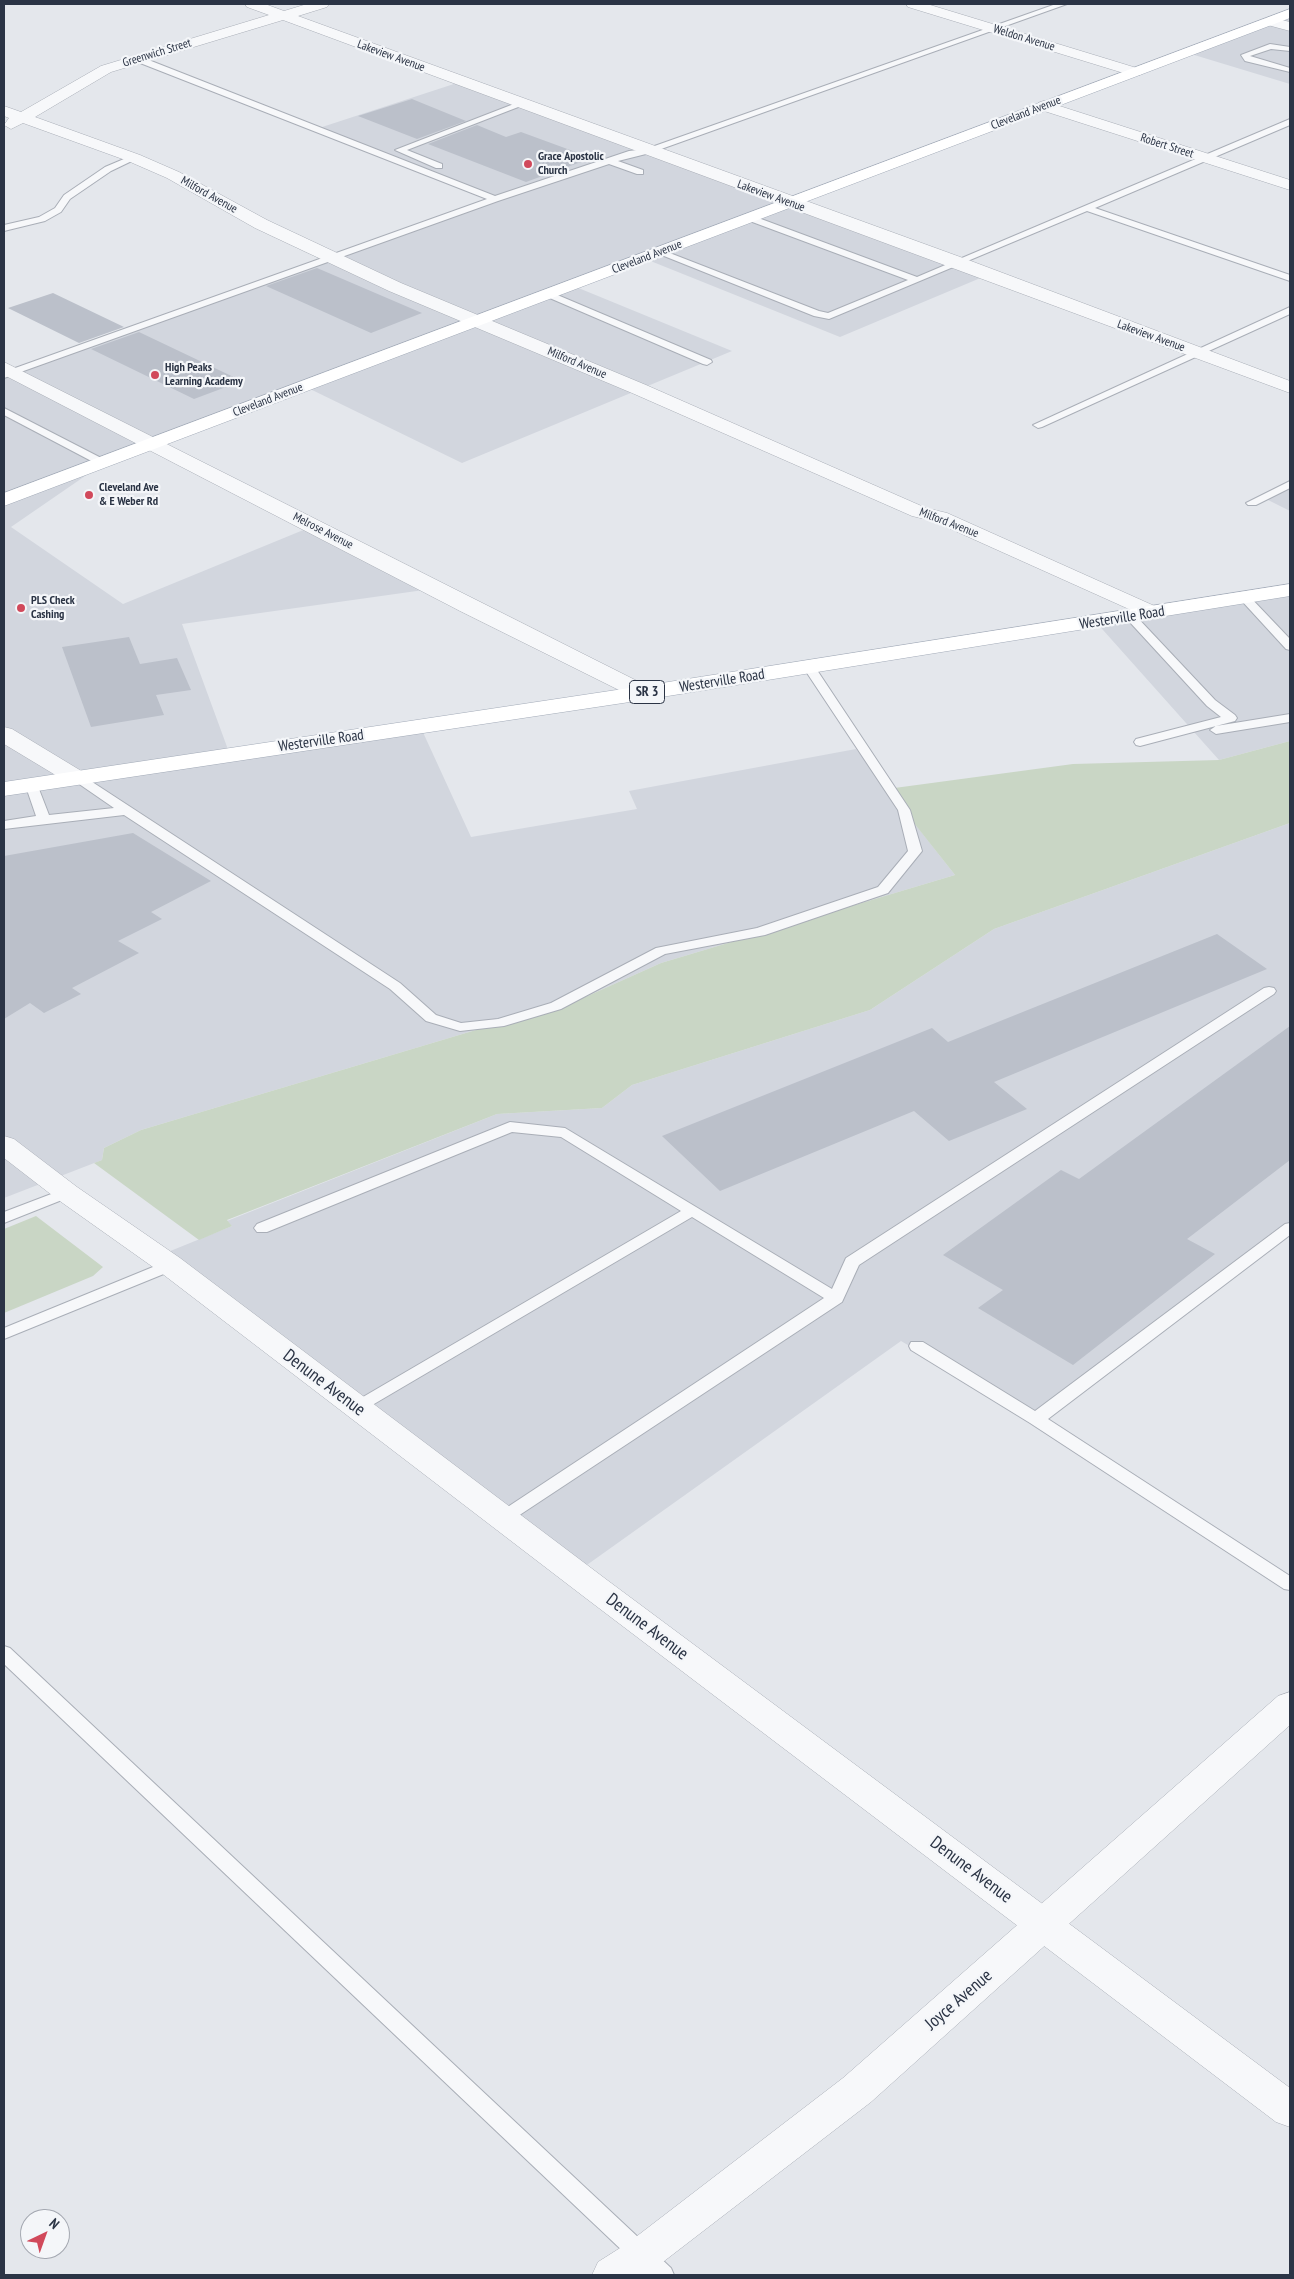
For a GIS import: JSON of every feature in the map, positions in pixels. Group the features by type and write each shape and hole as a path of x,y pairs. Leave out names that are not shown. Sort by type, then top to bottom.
{"main road":[{"name":"Cleveland Avenue","path":"4,500 1290,13"},
{"name":"Westerville Road","path":"4,789 643,693 1290,590"}],"street":[{"name":"Lakeview Avenue","path":"252,4 647,151 957,262 1290,387"},
{"name":"Greenwich Street","path":"4,129 106,69 322,4"},
{"name":"Weldon Avenue","path":"913,4 1136,72"},
{"path":"1270,21 1290,27"},
{"name":"Robert Street","path":"1044,106 1290,185"},
{"name":"Milford Avenue","path":"4,112 134,158 174,175 261,224 332,258 476,322 639,389 919,512 940,517 1141,615"},
{"name":"Melrose Avenue","path":"6,372 643,693"},
{"path":"4,734 75,778"},
{"name":"Denune Avenue","path":"4,1145 66,1193 170,1265 357,1408 1290,2110"},
{"name":"Joyce Avenue","path":"639,2269 857,2090 1290,1705"}],"lane":[{"path":"6,372 495,199 611,160 647,151 1063,4"},
{"path":"1290,49 1270,46 1245,55 1248,59 1290,70"},
{"path":"138,59 495,199"},
{"path":"439,166 398,150 522,104"},
{"path":"659,252 810,311 829,316 1290,122"},
{"path":"4,228 42,219 58,210 67,197 108,169 134,158"},
{"path":"611,160 640,172"},
{"path":"1087,208 1290,278"},
{"path":"750,218 917,280"},
{"path":"548,294 707,362"},
{"path":"1038,425 1290,310"},
{"path":"4,411 103,463"},
{"path":"1252,503 1290,484"},
{"path":"1245,598 1290,646"},
{"path":"1141,615 1211,703 1231,718 1140,742 1290,718"},
{"path":"75,778 395,986 431,1018 460,1026 499,1023 556,1006 662,951 760,932 883,890 915,851 904,810 809,667"},
{"path":"31,784 44,818"},
{"path":"4,825 44,818 126,811"},
{"path":"503,1518 836,1298 852,1262 1269,991"},
{"path":"262,1228 510,1127 565,1133 836,1298"},
{"path":"4,1218 66,1193"},
{"path":"357,1408 692,1211"},
{"path":"1036,1420 1290,1228"},
{"path":"4,1334 170,1265"},
{"path":"917,1346 1036,1420 1290,1584"},
{"path":"4,1653 639,2269"}],"shaded area":[{"path":"1290,15 1290,84 1191,54"},
{"path":"460,82 990,274 840,337 648,260 576,287 732,351 462,463 308,388 104,463 11,527 123,604 318,524 438,588 182,624 230,755 421,728 471,837 637,809 629,791 856,749 955,875 661,963 583,998 141,1130 104,1148 102,1160 4,1198 4,374 490,201 316,129"},
{"path":"1290,482 1290,511 1262,497"},
{"path":"1290,590 1290,741 1219,760 1095,621"},
{"path":"1290,823 1290,1234 1041,1423 901,1341 577,1572 158,1256 232,1226 227,1221 497,1114 602,1108 632,1085 870,1010 994,929"}],"green space":[{"path":"1290,741 1290,823 994,929 870,1010 632,1085 602,1108 497,1114 227,1220 232,1226 199,1240 94,1163 102,1160 104,1148 141,1130 583,998 661,963 955,875 887,789 1073,764 1219,760"},
{"path":"36,1216 103,1267 93,1276 4,1313 4,1229"}],"building":[{"path":"412,99 466,121 417,139 358,116"},
{"name":"Grace Apostolic Church","path":"477,125 506,137 521,132 592,158 526,182 428,144"},
{"path":"317,268 422,313 371,333 266,286"},
{"path":"53,293 124,327 79,343 8,308"},
{"path":"139,332 242,381 194,399 91,349"},
{"path":"129,637 140,664 177,658 191,690 156,695 164,715 91,727 62,647"},
{"path":"133,833 211,881 151,912 162,919 118,941 139,953 72,988 81,994 44,1013 30,1003 4,1019 4,856"},
{"path":"1217,934 1267,969 994,1082 1027,1109 949,1141 914,1111 720,1191 662,1136 932,1028 948,1042"},
{"path":"1290,1026 1290,1160 1187,1239 1215,1254 1073,1365 978,1308 1003,1290 943,1255 1061,1170 1079,1179"}],"place":[{"name":"Grace Apostolic Church","path":"528,164"},
{"name":"High Peaks Learning Academy","path":"155,375"},
{"name":"Cleveland Ave & E Weber Rd","path":"89,495"},
{"name":"PLS Check Cashing","path":"21,608"}]}
